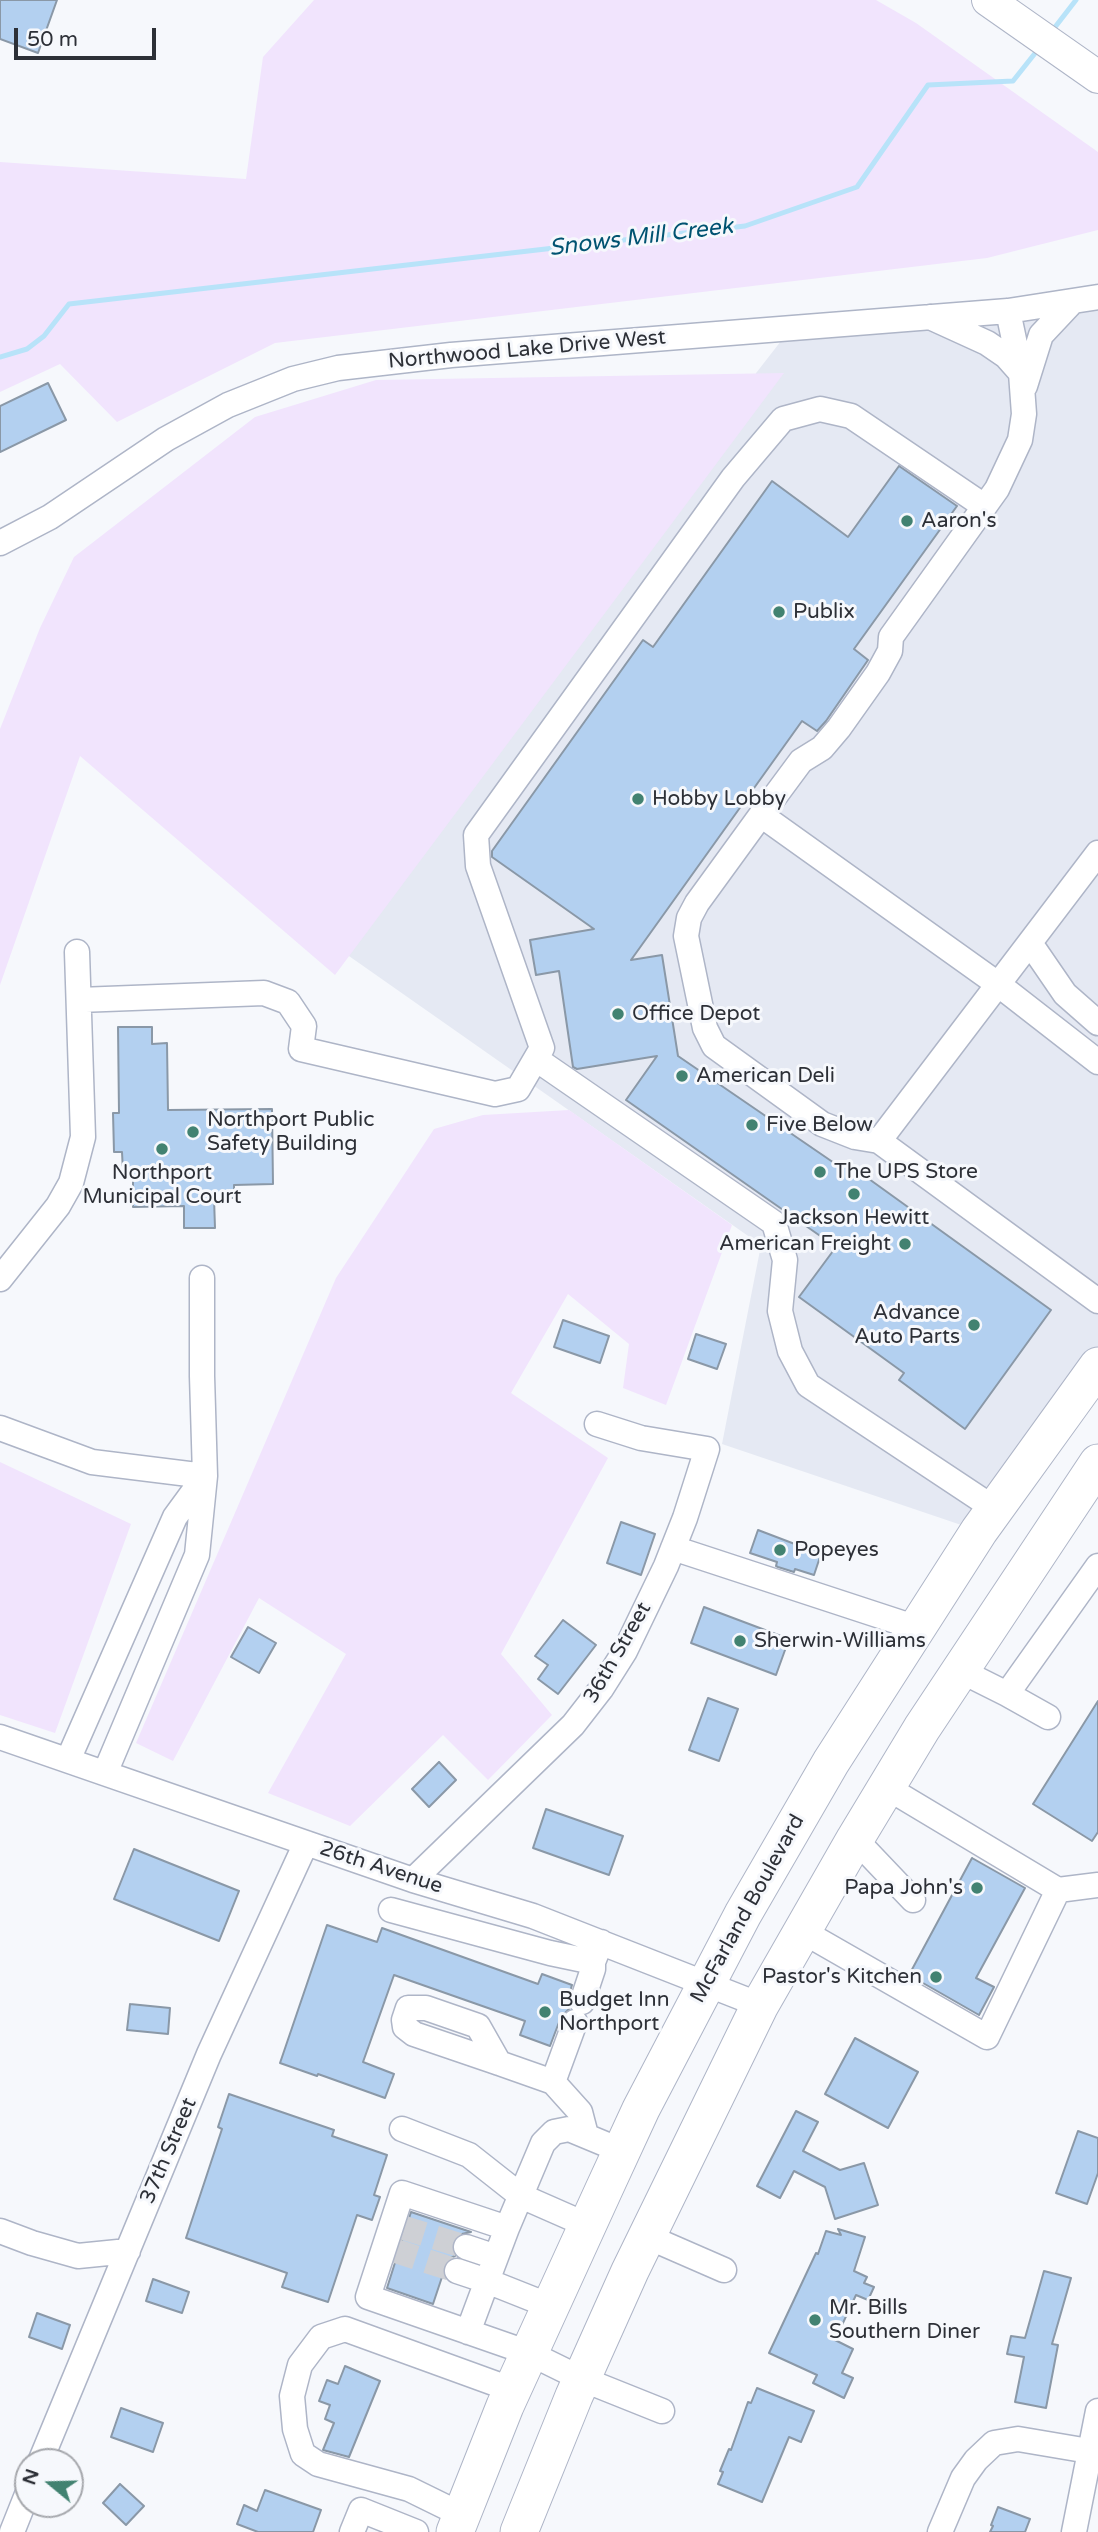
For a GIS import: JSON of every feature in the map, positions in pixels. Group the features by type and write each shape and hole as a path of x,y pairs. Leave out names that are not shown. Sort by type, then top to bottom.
{"highway":[{"name":"McFarland Boulevard","path":"459,2523 513,2390 587,2225 706,1983 743,1914 831,1762 917,1628 995,1509 1098,1366"},
{"path":"519,2532 582,2379 646,2236 760,2005 886,1787 959,1670 1098,1463"}],"main road":[{"path":"989,0 1098,77"}],"street":[{"name":"Northwood Lake Drive West","path":"0,542 50,517 166,439 228,405 293,379 338,368 397,360 1008,311 1098,297"},
{"path":"1021,385 1041,335 1072,302"},
{"path":"1008,311 1024,414 1020,440 997,489 891,637 890,650 878,673 824,745 801,761 697,903 689,918 686,936 705,1028 714,1046 822,1124 855,1137 879,1141 1098,1301"},
{"path":"929,317 987,343 1006,356 1021,385"},
{"path":"79,1000 264,993 288,1002 304,1026 301,1049 495,1094 519,1089 542,1048 478,866 475,835 733,478 783,419 820,408 851,416 984,506"},
{"path":"761,815 999,985 1098,1062"},
{"path":"879,1141 1098,853"},
{"path":"1030,943 1065,994 1098,1023"},
{"path":"0,1279 58,1206 71,1183 83,1137 77,952"},
{"path":"536,1059 774,1223 785,1260 780,1311 790,1351 808,1384 995,1509"},
{"path":"105,1773 197,1556 205,1476 202,1278"},
{"name":"36th Street","path":"413,1880 573,1726 601,1689 636,1630 673,1548 707,1449 641,1438 597,1424"},
{"path":"0,1428 92,1462 205,1476"},
{"path":"68,1760 175,1517 205,1476"},
{"path":"673,1548 917,1628"},
{"path":"1007,1694 1098,1566"},
{"path":"959,1670 1048,1717"},
{"name":"26th Avenue","path":"0,1737 413,1880 533,1916 597,1952 706,1983 760,2005"},
{"path":"886,1787 1058,1890 1098,1885"},
{"path":"855,1839 913,1900"},
{"name":"37th Street","path":"46,2448 209,2054 306,1843"},
{"path":"802,1931 986,2037 1058,1890"},
{"path":"391,1910 550,1953 597,1952 554,2082"},
{"path":"499,2063 554,2082 580,2112 586,2135"},
{"path":"402,2129 469,2155 521,2196 587,2225"},
{"path":"468,2332 507,2228 543,2143 554,2132 569,2129 622,2151"},
{"path":"507,2228 402,2193 393,2237 368,2297 529,2353 582,2379 662,2411"},
{"path":"0,2231 78,2256 128,2251"},
{"path":"646,2236 724,2270"},
{"path":"466,2247 496,2257"},
{"path":"457,2271 550,2306"},
{"path":"459,2523 409,2489 318,2464 303,2454 295,2428 292,2396 300,2365 321,2337 345,2329 513,2390"},
{"path":"1074,2532 1098,2411"},
{"path":"940,2532 964,2479 976,2460 995,2444 1018,2439 1089,2451"},
{"path":"352,2532 360,2510 416,2532"}],"shaded area":[{"path":"314,0 876,0 916,23 1098,152 1098,230 987,258 275,343 117,422 60,364 0,392 0,162 246,179 263,57"},
{"path":"1098,297 1098,1366 979,1531 722,1444 761,1245 319,935 781,341"},
{"path":"784,373 335,975 80,756 0,985 0,729 40,628 74,557 255,417 376,380"},
{"path":"569,1110 732,1225 666,1405 623,1388 629,1344 568,1294 511,1393 608,1458 501,1654 552,1715 488,1780 443,1735 350,1826 268,1793 346,1654 259,1598 173,1761 136,1743 336,1278 434,1129 483,1115"},
{"path":"0,1462 131,1524 55,1733 0,1715"}],"building":[{"path":"0,0 57,0 38,53 0,39"},
{"path":"48,383 66,420 0,452 0,406"},
{"path":"899,466 957,506 854,649 868,660 826,721 817,731 802,721 631,960 662,955 678,1056 840,1167 844,1161 1051,1310 965,1429 899,1380 904,1373 799,1297 836,1247 626,1100 657,1056 577,1069 573,1067 559,971 536,975 530,940 594,929 492,857 492,851 643,640 653,647 772,481 848,537"},
{"name":"Northport Public Safety Building","path":"118,1027 152,1027 152,1044 167,1043 168,1110 272,1109 273,1184 234,1185 234,1198 214,1198 215,1228 184,1228 184,1206 133,1207 133,1172 123,1172 122,1152 114,1152 113,1113 119,1113"},
{"path":"563,1320 609,1336 600,1363 554,1347"},
{"path":"696,1334 726,1344 717,1369 688,1359"},
{"path":"621,1522 655,1534 641,1575 607,1563"},
{"name":"Popeyes","path":"758,1530 821,1554 814,1575 778,1567 777,1562 750,1553"},
{"name":"Sherwin-Williams","path":"704,1607 789,1639 776,1675 691,1643"},
{"path":"563,1620 596,1645 558,1694 538,1679 548,1665 535,1656"},
{"path":"248,1627 276,1643 259,1673 231,1657"},
{"path":"708,1698 738,1709 719,1761 689,1750"},
{"path":"1098,1701 1098,1832 1092,1841 1033,1804"},
{"path":"439,1762 456,1780 429,1807 412,1789"},
{"path":"546,1809 623,1836 609,1875 533,1848"},
{"path":"134,1849 239,1891 219,1941 114,1899"},
{"path":"972,1858 1025,1888 976,1978 994,1987 979,2015 909,1975"},
{"name":"Budget Inn Northport","path":"327,1925 377,1942 382,1928 538,1984 542,1974 572,1985 568,1998 569,2009 561,2017 550,2046 520,2035 525,2021 394,1975 363,2062 394,2074 385,2098 318,2074 317,2076 280,2063"},
{"path":"130,2004 170,2008 168,2034 127,2030"},
{"path":"855,2038 918,2072 888,2128 825,2094"},
{"path":"229,2094 334,2130 332,2136 387,2155 374,2195 380,2197 372,2220 357,2215 328,2302 282,2287 287,2273 186,2238 222,2129 218,2127"},
{"path":"796,2111 818,2122 803,2151 840,2170 864,2163 878,2205 835,2219 825,2187 794,2171 780,2198 757,2186"},
{"path":"1078,2131 1098,2138 1098,2173 1087,2204 1056,2193"},
{"path":"411,2212 471,2232 457,2235 452,2242 451,2249 455,2256 448,2259 443,2266 444,2278 442,2277 433,2304 387,2288"},
{"name":"Mr. Bills Southern Diner","path":"838,2229 865,2237 854,2271 867,2277 864,2283 874,2287 868,2300 856,2295 835,2340 853,2349 842,2373 853,2378 844,2398 813,2383 817,2375 769,2353 816,2253 818,2254 826,2231 841,2235"},
{"path":"1044,2271 1071,2278 1052,2344 1058,2345 1046,2408 1015,2402 1024,2357 1007,2354 1011,2336 1025,2338"},
{"path":"153,2279 189,2292 182,2313 146,2301"},
{"path":"37,2313 70,2325 62,2349 29,2337"},
{"path":"345,2366 380,2381 349,2457 323,2450 334,2423 325,2419 330,2405 319,2401 327,2380 338,2384"},
{"path":"757,2388 814,2411 801,2442 789,2437 762,2502 718,2484 723,2472 720,2471 729,2449 731,2450 748,2402 751,2403"},
{"path":"121,2408 163,2423 153,2452 111,2437"},
{"path":"120,2484 144,2506 126,2525 103,2503"},
{"path":"265,2490 321,2510 313,2532 258,2532 237,2524 244,2505 257,2511"},
{"path":"998,2507 1030,2519 1025,2532 990,2532"}],"waterway":[{"name":"Snows Mill Creek","path":"1052,31 1076,0"},
{"name":"Snows Mill Creek","path":"0,357 27,349 44,336 69,304 745,226 857,187 928,85 1013,81 1040,47"}],"tunnel":[{"path":"401,2227 466,2247"},
{"path":"393,2250 457,2271"}],"place":[{"name":"Aaron's","path":"907,521"},
{"name":"Publix","path":"779,612"},
{"name":"Hobby Lobby","path":"638,799"},
{"name":"Office Depot","path":"618,1014"},
{"name":"American Deli","path":"682,1076"},
{"name":"Five Below","path":"752,1125"},
{"name":"Northport Public Safety Building","path":"193,1132"},
{"name":"Northport Municipal Court","path":"162,1149"},
{"name":"The UPS Store","path":"820,1172"},
{"name":"Jackson Hewitt","path":"854,1194"},
{"name":"American Freight","path":"905,1244"},
{"name":"Advance Auto Parts","path":"974,1325"},
{"name":"Popeyes","path":"780,1550"},
{"name":"Sherwin-Williams","path":"740,1641"},
{"name":"Papa John's","path":"977,1888"},
{"name":"Pastor's Kitchen","path":"936,1977"},
{"name":"Budget Inn Northport","path":"545,2012"},
{"name":"Mr. Bills Southern Diner","path":"815,2320"}]}
